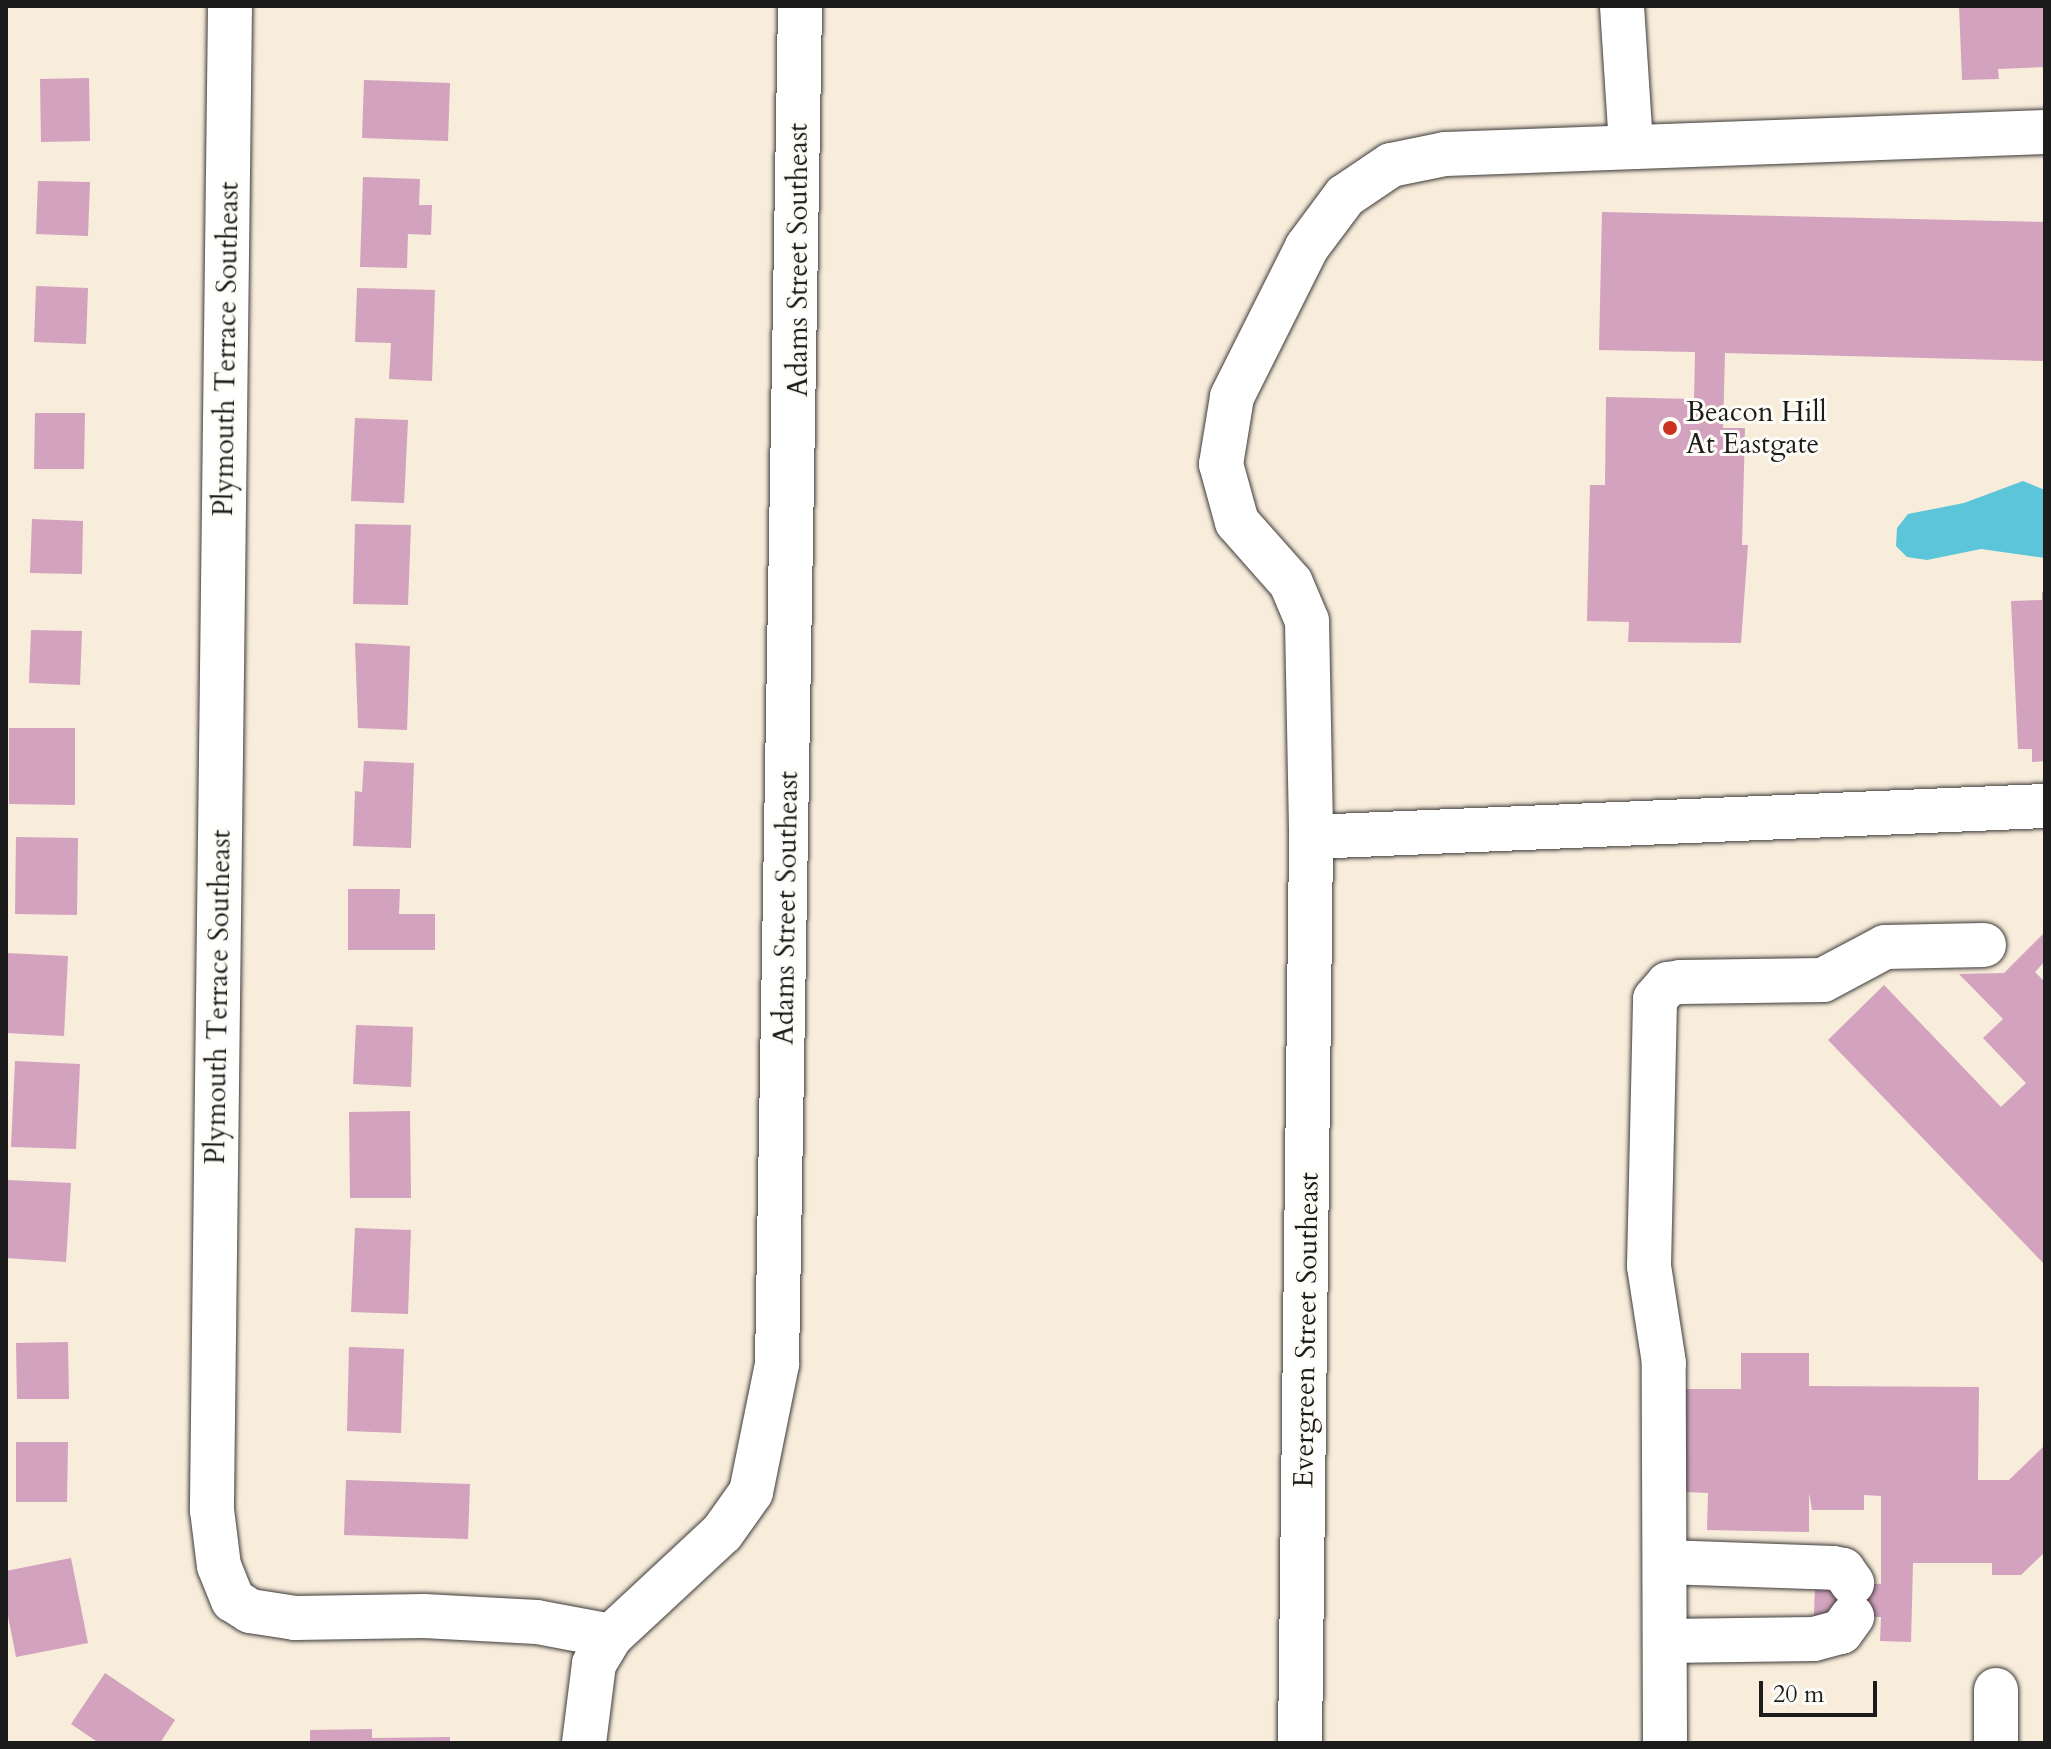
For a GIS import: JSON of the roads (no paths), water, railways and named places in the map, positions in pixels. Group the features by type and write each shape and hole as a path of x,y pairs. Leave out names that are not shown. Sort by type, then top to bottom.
{"street":[{"name":"Plymouth Terrace Southeast","path":"230,6 212,1510 219,1566 233,1600 250,1611 295,1618 424,1616 537,1622 611,1636"},
{"name":"Adams Street Southeast","path":"584,1743 594,1664 611,1636 722,1533 751,1492 777,1364 800,6"},
{"path":"1622,6 1631,147"},
{"name":"Evergreen Street Southeast","path":"1300,1743 1313,917 1309,633 1291,583 1242,529 1231,508 1221,464 1232,397 1321,225 1345,196 1376,172 1445,154 2045,132"},
{"path":"1311,837 2045,806"},
{"path":"1665,1743 1664,1363 1649,1266 1655,999 1668,984 1680,982 1823,980 1885,947 1984,945"},
{"path":"1665,1562 1843,1570 1852,1600 1841,1632 1814,1639 1665,1641"},
{"path":"1996,1690 1996,1743"}],"water":[{"path":"2023,481 2045,490 2045,558 1981,549 1927,560 1907,557 1896,546 1897,528 1908,514 1964,503"}],"place":[{"name":"Beacon Hill At Eastgate","path":"1670,428"}]}
